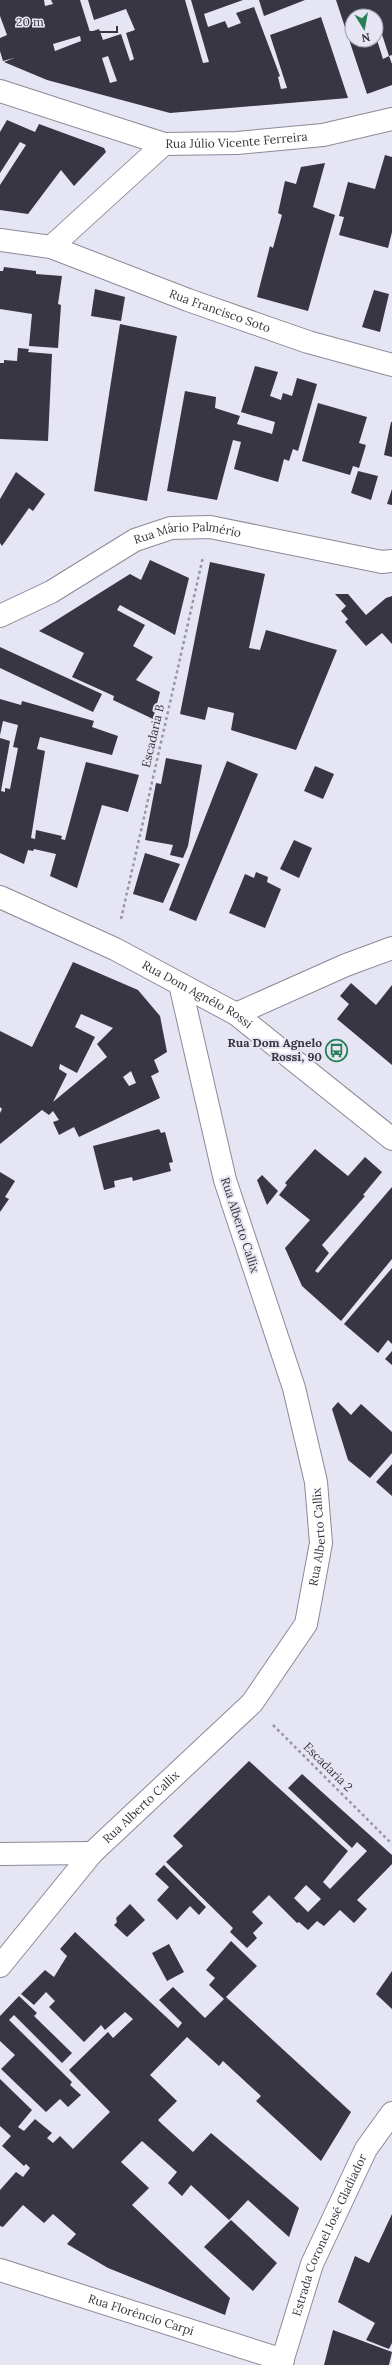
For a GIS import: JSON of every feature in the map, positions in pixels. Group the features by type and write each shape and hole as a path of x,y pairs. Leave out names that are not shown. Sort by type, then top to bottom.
{"street":[{"path":"0,90 164,144"},
{"name":"Rua Júlio Vicente Ferreira","path":"51,247 164,144 237,142 323,135 392,119"},
{"path":"0,240 51,247"},
{"name":"Rua Francisco Soto","path":"51,247 211,308 308,342 392,365"},
{"name":"Rua Mário Palmério","path":"0,616 51,592 135,540 171,528 210,527 382,562 392,561"},
{"name":"Rua Dom Agnélo Rossi","path":"0,897 115,949 236,1014 392,1139"},
{"path":"236,1014 346,965 392,948"},
{"name":"Rua Alberto Callix","path":"0,1966 92,1853 252,1703 306,1624 321,1543 316,1482 294,1388 225,1180 180,984"},
{"path":"0,1854 92,1853"},
{"name":"Estrada Coronel José Gladiador","path":"282,2363 312,2264 366,2150 392,2113"},
{"name":"Rua Florêncio Carpi","path":"0,2270 282,2363"}],"path":[{"name":"Escadaria B","path":"115,949 210,527"},
{"name":"Escadaria 2","path":"252,1703 392,1844"}],"building":[{"path":"0,0 44,0 45,6 53,4 51,0 80,0 90,32 99,29 103,40 121,34 130,61 134,59 126,33 135,30 126,9 94,20 88,0 185,0 203,63 209,62 191,0 243,0 204,14 208,27 225,21 228,28 241,23 236,13 254,7 280,76 278,77 281,89 287,88 270,35 321,17 348,98 170,113 47,80 4,62 14,58 3,61 0,51 0,38 7,35 0,16","holes":["80,36 81,41 55,51 53,44","108,56 117,81 110,83 102,58"]},
{"path":"259,0 305,0 264,16"},
{"path":"336,0 392,0 392,55 389,56 384,41 384,8 344,8 344,24"},
{"path":"352,48 380,48 383,59 389,56 392,64 392,85 367,94"},
{"path":"7,120 35,132 39,124 104,148 106,152 74,186 61,170 28,214 0,210 0,185 26,145 20,142 0,173 0,132"},
{"path":"385,155 392,157 392,232 388,248 339,235 344,217 339,216 348,182 375,189"},
{"path":"325,163 313,207 335,215 308,311 257,297 270,246 273,248 282,215 278,213 285,181 296,184 301,167"},
{"path":"4,267 36,271 36,274 62,276 58,304 61,305 58,348 29,346 32,314 0,309 0,271 3,271"},
{"path":"95,289 125,297 121,321 91,316"},
{"path":"374,290 389,294 380,332 362,327"},
{"path":"120,324 177,336 147,501 94,491"},
{"path":"18,348 29,349 28,352 52,354 48,441 0,439 0,363 4,363 4,360 17,361"},
{"path":"255,366 278,372 270,396 281,400 283,393 292,396 297,378 317,384 298,451 293,449 289,461 284,459 278,482 234,469 241,442 233,440 217,500 167,491 185,391 216,397 215,408 240,416 237,424 272,434 275,422 241,412"},
{"path":"318,403 367,417 359,443 366,445 359,468 353,466 350,475 302,461"},
{"path":"392,422 392,457 384,455"},
{"path":"358,471 378,476 371,500 351,493"},
{"path":"16,472 45,494 33,511 29,508 2,546 0,543 0,499"},
{"path":"392,489 392,505 387,504"},
{"path":"150,560 189,578 175,635 120,605 117,610 145,625 133,646 153,657 136,680 160,692 153,719 113,700 114,696 72,677 84,653 39,631 130,574 141,580"},
{"path":"210,562 265,574 249,648 260,650 266,630 337,650 296,750 231,730 234,713 208,707 205,720 180,714"},
{"path":"335,594 348,594 366,615 386,598 392,596 392,644 382,633 366,646 345,622 348,619 341,611 346,606"},
{"path":"0,647 102,694 93,712 0,668"},
{"path":"0,699 21,705 22,701 94,721 92,727 118,736 112,755 40,737 37,749 45,751 31,838 35,839 36,830 62,836 61,839 65,840 86,762 139,775 128,812 102,805 77,888 50,876 56,854 34,849 33,851 28,850 24,864 0,853 0,738 10,741 1,791 5,792 5,788 10,789 18,748 13,747 18,725 3,721 0,735"},
{"path":"166,758 202,765 188,846 183,858 170,855 173,845 145,840 156,783 161,784"},
{"path":"227,761 258,774 196,921 169,910"},
{"path":"315,766 334,774 323,799 304,791"},
{"path":"294,840 312,848 299,878 280,869"},
{"path":"145,853 180,864 163,903 133,894"},
{"path":"256,872 268,877 267,882 281,889 265,928 229,913 245,874 254,878"},
{"path":"73,962 138,990 160,1016 167,1052 154,1060 159,1072 151,1076 160,1098 79,1137 74,1127 59,1135 53,1122 59,1120 53,1111 49,1115 42,1110 0,1144 0,1113 2,1109 0,1107 0,1031 32,1047","holes":["81,1014 113,1028 97,1044 107,1057 53,1102 67,1074 59,1069 60,1064 77,1073 95,1037 75,1027","131,1071 136,1083 129,1086 123,1077"]},
{"path":"351,983 376,1005 392,985 392,1065 337,1019 349,1004 340,996"},
{"path":"159,1129 161,1133 165,1132 173,1162 169,1163 171,1171 133,1181 132,1177 114,1181 115,1187 104,1190 93,1146"},
{"path":"315,1149 348,1176 365,1157 382,1172 363,1195 365,1196 322,1245 329,1253 315,1271 318,1273 392,1187 392,1259 341,1321 302,1286 285,1248 310,1220 279,1195 287,1185 285,1183"},
{"path":"0,1172 15,1181 5,1197 9,1199 0,1212"},
{"path":"262,1175 278,1191 267,1205 257,1180"},
{"path":"392,1268 392,1344 388,1340 378,1353 344,1324"},
{"path":"392,1351 392,1365 385,1359"},
{"path":"338,1402 351,1415 361,1404 392,1432 392,1453 370,1478 348,1460 332,1409"},
{"path":"392,1464 392,1496 376,1482"},
{"path":"249,1761 348,1851 323,1882 330,1889 367,1851 357,1842 352,1848 288,1788 302,1774 392,1855 392,1864 357,1900 367,1909 354,1923 340,1910 324,1926 317,1921 308,1930 299,1922 297,1923 269,1895 252,1912 263,1923 253,1933 257,1938 247,1948 230,1932 233,1928 166,1862 183,1846 173,1836","holes":["306,1885 321,1899 308,1912 294,1898"]},
{"path":"164,1865 206,1907 199,1915 190,1906 177,1920 157,1900 169,1887 155,1874"},
{"path":"130,1904 145,1920 127,1937 114,1925 117,1922 116,1918"},
{"path":"75,1932 178,2028 182,2023 159,2000 173,1987 205,2018 224,1999 209,1985 215,1978 206,1970 231,1941 257,1966 226,1997 351,2112 321,2161 256,2101 261,2096 223,2061 219,2066 187,2037 150,2075 177,2101 158,2120 193,2152 211,2133 299,2208 289,2237 248,2200 229,2220 191,2185 182,2196 168,2183 177,2172 142,2141 121,2162 149,2188 132,2205 230,2298 225,2315 108,2268 67,2244 76,2234 53,2214 44,2223 23,2205 3,2227 0,2226 0,2190 16,2172 23,2177 30,2168 26,2164 24,2166 2,2146 11,2136 0,2126 0,2079 32,2110 18,2127 24,2131 35,2119 52,2133 47,2138 53,2143 60,2136 73,2149 110,2112 69,2070 108,2032 113,2038 133,2019 125,2012 105,2030 101,2025 84,2042 49,2007 55,2001 46,1992 34,2005 21,1994 45,1970 54,1977 67,1956 60,1949"},
{"path":"169,1944 184,1972 167,1981 152,1953"},
{"path":"392,1971 392,2009 376,1994"},
{"path":"19,1996 37,2013 34,2016 72,2053 62,2063 14,2015 9,2020 72,2082 70,2085 81,2095 68,2107 60,2099 46,2112 1,2069 15,2055 0,2041 0,2016"},
{"path":"392,2214 392,2343 389,2349 366,2340 375,2323 338,2302 355,2256 369,2263"},
{"path":"231,2220 277,2263 253,2291 204,2247"},
{"path":"333,2330 392,2352 389,2365 324,2365"}],"place":[{"name":"Rua Dom Agnelo Rossi, 90","path":"337,1050"}]}
